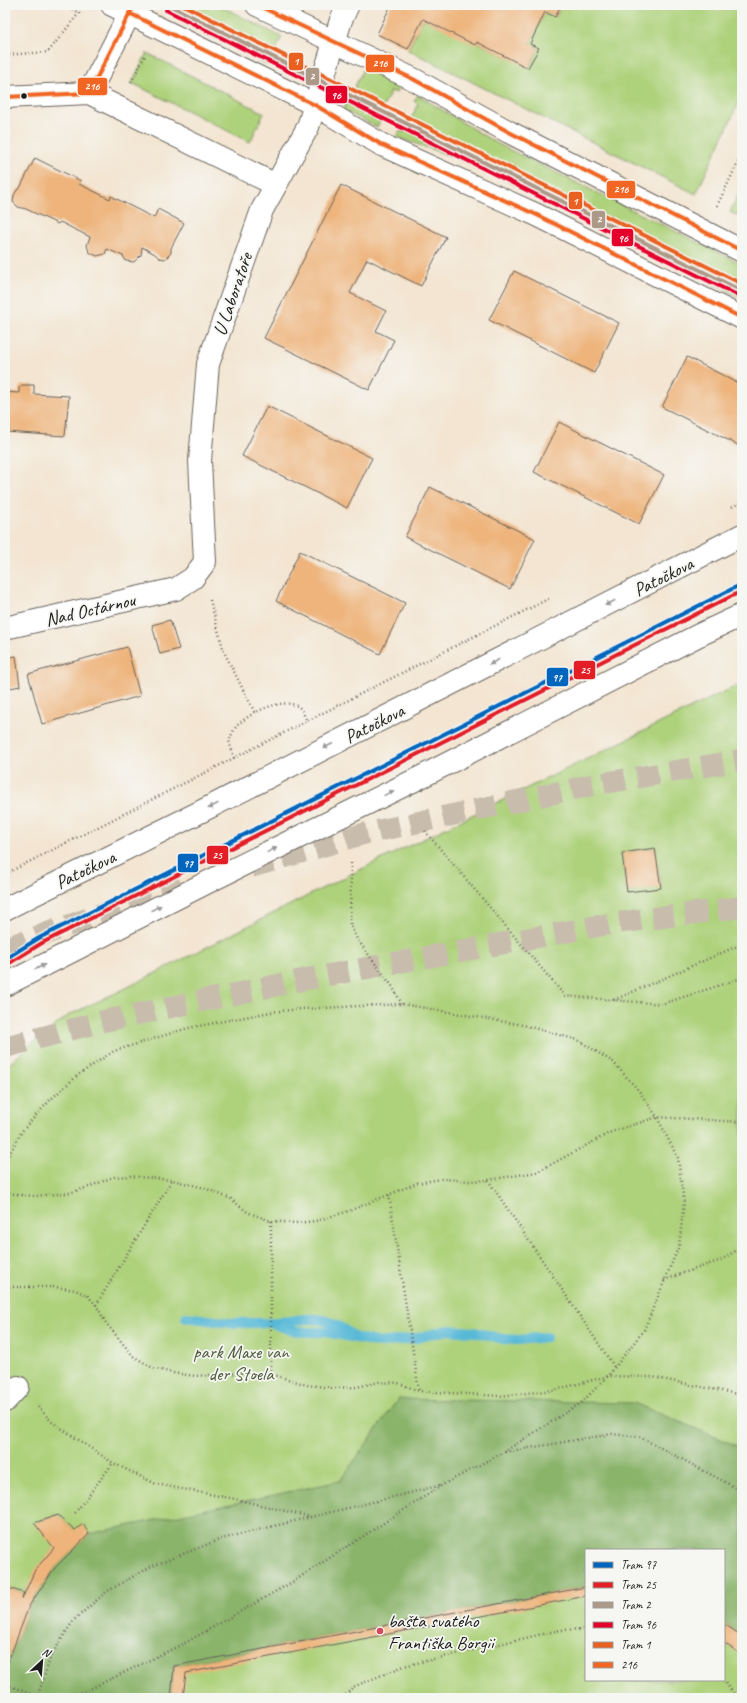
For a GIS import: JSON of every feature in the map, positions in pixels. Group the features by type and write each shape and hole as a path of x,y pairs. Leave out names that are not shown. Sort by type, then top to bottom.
{"street":[{"path":"257,5 334,43 413,79 509,132 742,251"},
{"name":"U Laboratoře","path":"184,583 205,562 200,461 208,364 262,210 308,127 341,20 348,5"},
{"path":"89,93 125,8 315,105 382,145 537,215 742,318"},
{"path":"5,97 89,93 276,185"},
{"name":"Patočkova","path":"5,909 198,813 742,535"},
{"path":"694,559 742,548"},
{"name":"Nad Octárnou","path":"5,628 184,583"},
{"path":"5,985 214,879 423,776 699,634 742,615"}],"path":[{"path":"5,55 48,52 79,12 65,5"},
{"path":"716,208 742,154"},
{"path":"728,509 742,502"},
{"path":"184,583 210,598 224,652 255,713"},
{"path":"5,874 557,595"},
{"path":"234,758 229,741 236,728 244,720 255,713 275,704 286,703 299,708 307,721"},
{"path":"425,831 565,996 662,1004 742,978"},
{"path":"351,863 350,925 357,939 392,986 402,1004"},
{"path":"613,1001 742,944"},
{"path":"5,1162 22,1131 50,1100 78,1075 114,1051 188,1028 271,1012 301,1008 402,1004 522,1025 578,1040 613,1062 639,1091 657,1117 678,1158 684,1202 679,1246 644,1330 615,1368 581,1403 502,1453 444,1484 294,1581 185,1643 86,1691 53,1698 37,1697 5,1684"},
{"path":"5,1193 34,1196 69,1193 113,1177 130,1176 172,1180 205,1188 231,1199 246,1212 271,1221 295,1223 316,1221 349,1211 417,1183 441,1179 470,1181 488,1180 536,1172 612,1132 657,1117 742,1122"},
{"path":"96,1305 172,1180"},
{"path":"488,1180 615,1368"},
{"path":"389,1195 419,1391"},
{"path":"271,1221 271,1374"},
{"path":"664,1280 721,1260 742,1247"},
{"path":"5,1287 41,1286 75,1290 87,1295 96,1305 106,1323 133,1356 153,1368 172,1373 195,1376 242,1373 271,1374 307,1385 334,1388 357,1387 379,1382 398,1383 419,1391 499,1396 523,1395 555,1390 608,1376 652,1377 742,1395"},
{"path":"11,1394 114,1463 156,1484 235,1499 312,1517"},
{"path":"502,1453 612,1434 640,1437 742,1491"},
{"path":"75,1513 114,1463"},
{"path":"37,1697 51,1656 73,1621 106,1592 150,1567 221,1540 444,1484"},
{"path":"342,1698 353,1687 404,1666 560,1630 585,1628"},
{"path":"724,1681 737,1698"}],"green space":[{"path":"189,5 218,5 282,37 268,65 181,21"},
{"path":"561,5 742,5 742,96 696,194 408,50 423,19 477,42 529,68 539,48 530,44 545,12 556,17"},
{"path":"147,53 264,113 250,142 132,83"},
{"path":"365,66 400,84 396,93 391,91 378,117 381,119 377,127 343,110"},
{"path":"418,95 496,143 742,264 742,298 473,164 397,137 400,131 405,132 418,104 414,101"},
{"path":"742,187 742,218 730,212"},
{"name":"park Maxe van der Stoela","path":"742,683 742,1698 5,1698 5,1635 7,1635 24,1593 5,1587 5,1068 33,1042 69,1015 122,990 329,885","holes":["655,848 661,887 627,892 622,853","58,1515 75,1530 34,1523"]},
{"path":"398,1399 634,1403 742,1448 742,1636 725,1625 725,1549 585,1549 585,1587 174,1666 171,1698 5,1698 5,1669 29,1606 55,1568 89,1534 340,1481"}],"building":[{"path":"391,5 421,5 426,8 427,5 561,5 555,17 545,12 530,44 539,48 528,68 477,42 475,45 423,19 408,49 377,34"},
{"path":"35,158 81,181 79,184 110,199 111,196 154,218 158,209 184,223 171,248 171,253 165,259 159,258 142,247 141,255 134,262 126,261 123,256 107,249 105,254 97,256 89,252 87,245 90,237 60,222 58,224 26,209 18,207 13,202 14,195 20,188"},
{"path":"341,185 446,237 421,286 367,259 350,293 386,311 376,331 394,340 369,390 264,338"},
{"path":"514,271 619,323 594,373 489,320"},
{"path":"687,357 742,385 742,447 662,407"},
{"path":"22,385 34,385 34,394 69,396 65,436 5,432 5,392 19,393 19,388"},
{"path":"267,406 372,458 347,508 242,456"},
{"path":"559,422 664,475 639,524 534,472"},
{"path":"430,487 535,539 510,589 405,537"},
{"path":"300,551 405,603 380,654 276,601"},
{"path":"170,620 179,649 160,654 152,625"},
{"path":"127,647 140,696 42,724 28,674"},
{"path":"16,656 20,686 5,689 5,658"},
{"path":"655,848 661,888 627,892 622,853"},
{"path":"58,1515 75,1530 83,1524 89,1534 55,1568 29,1606 5,1670 5,1642 7,1636 5,1635 5,1587 24,1593 22,1599 35,1570 54,1548 34,1523"},
{"name":"bašta svatého Františka Borgii","path":"585,1587 585,1596 186,1673 183,1698 171,1698 174,1666"},
{"path":"725,1625 742,1636 742,1655 725,1644"}],"waterway":[{"path":"186,1317 230,1323 271,1323 291,1330 326,1332 381,1343 417,1338 447,1330 475,1332 503,1339 518,1340 546,1337"},
{"path":"275,1323 316,1319 334,1324 344,1329 354,1337"}],"tunnel":[{"path":"251,867 363,834 592,785 742,760"},
{"path":"5,948 141,900 189,885"},
{"path":"5,1047 104,1021 312,978 609,924 742,907"}],"tram line":[{"name":"2","path":"169,5 742,291"},
{"name":"1","path":"183,5 742,284"},
{"name":"96","path":"166,10 739,296"},
{"name":"97","path":"5,959 39,938 742,584"},
{"name":"25","path":"8,964 42,943 742,591"}],"transit line":[{"name":"216","path":"5,97 89,93 134,5"},
{"name":"216","path":"257,5 413,79 509,132 742,251"},
{"name":"216","path":"129,13 315,105 382,145 537,215 742,318"}],"place":[{"name":"bašta svatého Františka Borgii","path":"380,1631"}]}
